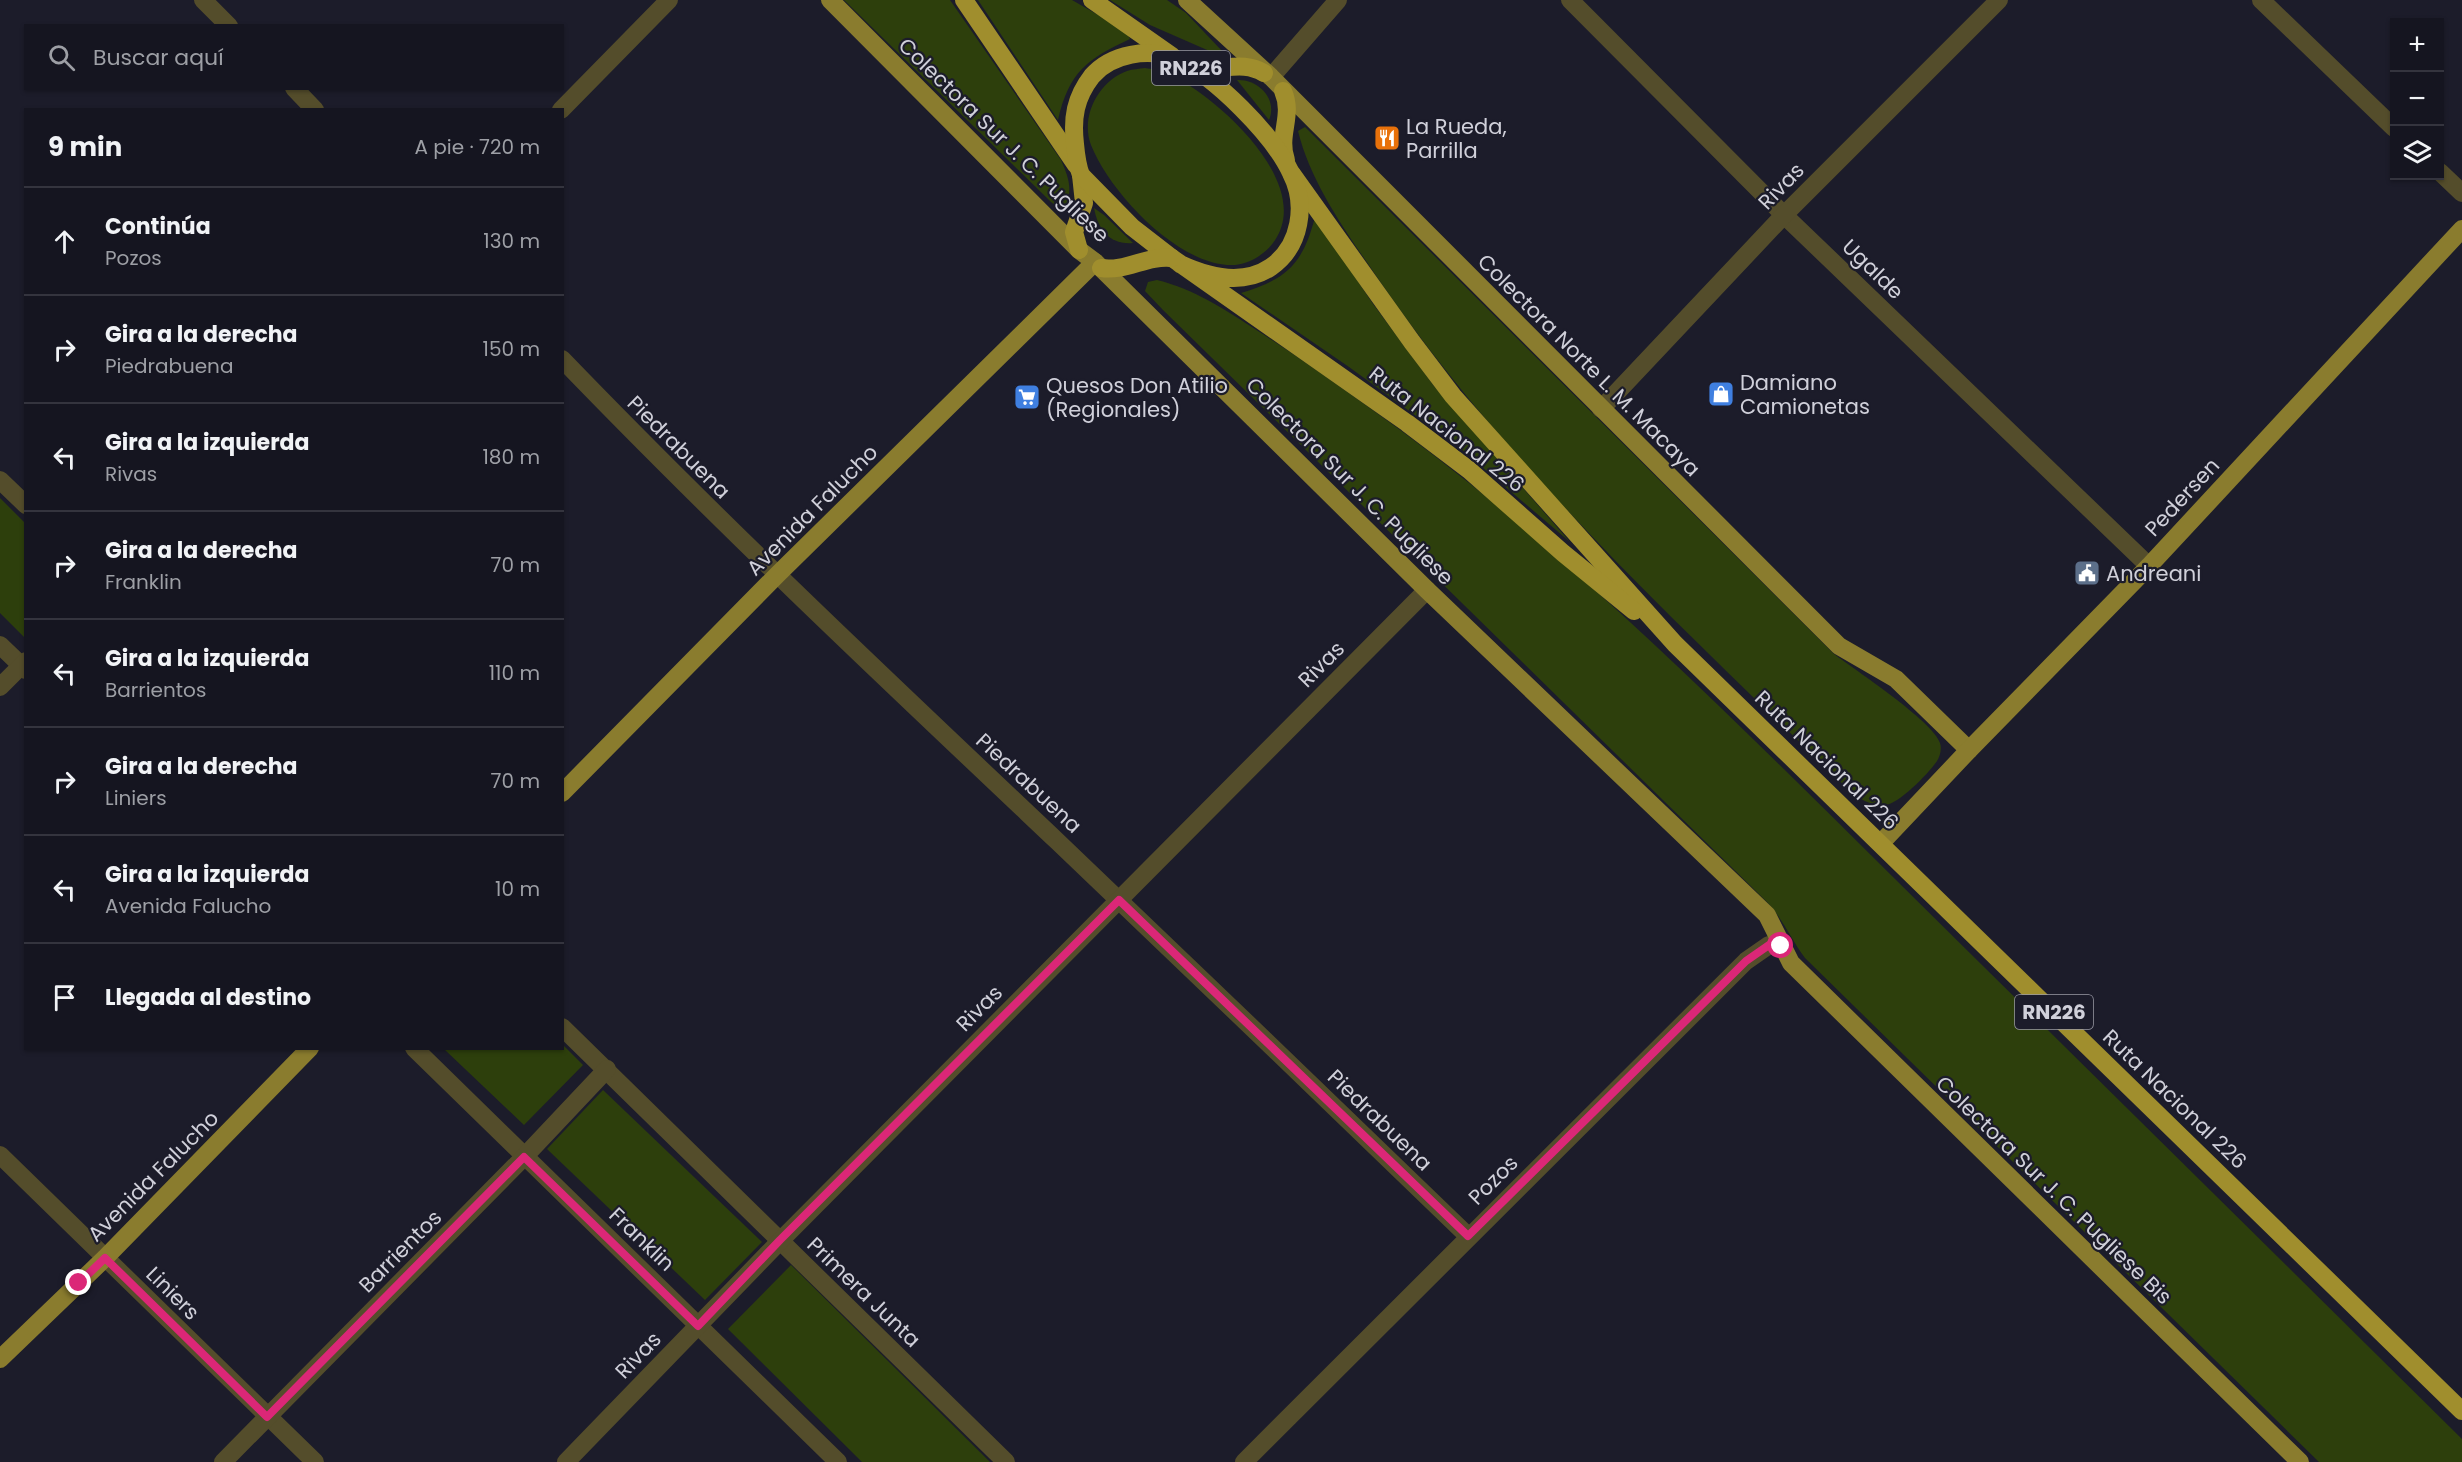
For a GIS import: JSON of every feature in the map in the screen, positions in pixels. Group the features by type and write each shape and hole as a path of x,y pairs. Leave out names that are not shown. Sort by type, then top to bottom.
{"highway":[{"name":"Ruta Nacional 226","path":"964,0 1079,171 1132,227 1176,261 1358,388 1469,470 1563,553 1675,644"},
{"name":"Ruta Nacional 226","path":"1092,0 1210,80 1231,98 1275,146 1290,171 1384,304 1453,396 1675,644 2462,1412"},
{"name":"Ruta Nacional 226","path":"1079,171 1073,126 1074,110 1079,96 1096,72 1106,64 1133,54 1147,53 1179,60"},
{"path":"1179,60 1210,69 1247,66 1268,75"},
{"path":"1283,91 1288,103 1288,114 1282,141 1290,171"},
{"path":"1079,171 1084,203 1074,232 1079,250"},
{"name":"Ruta Nacional 226","path":"1176,261 1204,274 1237,277 1262,272 1281,259 1294,238 1300,216 1300,203 1290,171"},
{"path":"1098,265 1115,270 1144,261 1176,261"}],"main road":[{"name":"Colectora Sur J. C. Pugliese","path":"830,0 1079,250 1098,265 1427,590 1767,915 1781,946"},
{"name":"Colectora Norte L. M. Macaya","path":"1187,0 1268,75 1601,409 1757,561 1839,646 1896,679 1969,750"},
{"name":"Pedersen","path":"1881,843 2149,566 2462,229"},
{"name":"Avenida Falucho","path":"564,791 777,575 1098,265"},
{"name":"Colectora Sur J. C. Pugliese Bis","path":"1781,946 1791,963 2300,1462"},
{"name":"Avenida Falucho","path":"0,1359 105,1258 308,1050"}],"street":[{"path":"203,0 227,24"},
{"path":"563,108 669,0"},
{"path":"1268,75 1338,0"},
{"name":"Ugalde","path":"1570,0 1784,215 2149,566"},
{"name":"Rivas","path":"1601,409 1784,215 1999,0"},
{"path":"2260,0 2392,126"},
{"path":"296,90 313,108"},
{"path":"2444,177 2462,193"},
{"name":"Piedrabuena","path":"564,361 662,463 777,575 1468,1236"},
{"path":"0,480 24,503"},
{"name":"Rivas","path":"566,1462 780,1240 1427,590"},
{"path":"0,645 24,666 0,687"},
{"name":"Pozos","path":"1244,1462 1746,961 1769,945 1781,946"},
{"name":"Primera Junta","path":"564,1029 1006,1462"},
{"name":"Franklin","path":"416,1050 838,1462"},
{"name":"Barrientos","path":"223,1462 607,1070"},
{"name":"Liniers","path":"0,1155 315,1462"}],"green space":[{"path":"844,0 950,0 1061,160 1069,182 1066,205 1058,208 1051,202"},
{"path":"978,0 1072,0 1126,31 1130,39 1102,53 1082,69 1068,90 1058,120"},
{"path":"1110,0 1167,0 1186,13 1222,51 1214,53 1150,25"},
{"path":"1145,68 1167,73 1210,101 1234,121 1255,144 1272,170 1282,195 1283,220 1273,243 1256,258 1235,265 1214,263 1170,241 1130,205 1100,164 1088,134 1090,111 1094,101 1100,91 1117,76 1129,70"},
{"path":"1237,80 1252,83 1264,92 1271,105 1269,120"},
{"path":"1305,127 1834,654 1875,683 1923,722 1940,743 1941,750 1937,761 1921,780 1898,799 1885,805 1873,804 1855,796 1603,548 1484,417 1429,349 1377,277 1321,189 1298,131"},
{"path":"1094,208 1133,243 1112,239 1106,234"},
{"path":"1315,217 1373,304 1434,386 1570,542 1460,448 1349,367 1241,293 1271,282 1291,267 1305,246"},
{"path":"1157,280 1184,289 1222,308 1286,349 1367,406 1438,458 1507,514 1639,630 1767,752 2462,1439 2462,1462 2319,1462 1805,958 1778,915 1767,902 1163,310 1145,291 1148,282"},
{"path":"0,498 24,522 24,637 0,613"},
{"path":"564,1046 583,1065 524,1125 445,1050 564,1050"},
{"path":"603,1090 762,1242 705,1300 547,1149"},
{"path":"791,1265 990,1462 862,1462 728,1329"}],"place":[{"name":"La Rueda, Parrilla","path":"1387,138"},
{"name":"Damiano Camionetas","path":"1721,394"},
{"name":"Quesos Don Atilio (Regionales)","path":"1027,397"},
{"name":"Andreani","path":"2087,573"}],"route":[{"path":"79,1283 105,1258 267,1417 524,1157 698,1326 780,1240 1119,900 1468,1236 1746,961 1769,945 1781,946"}]}
